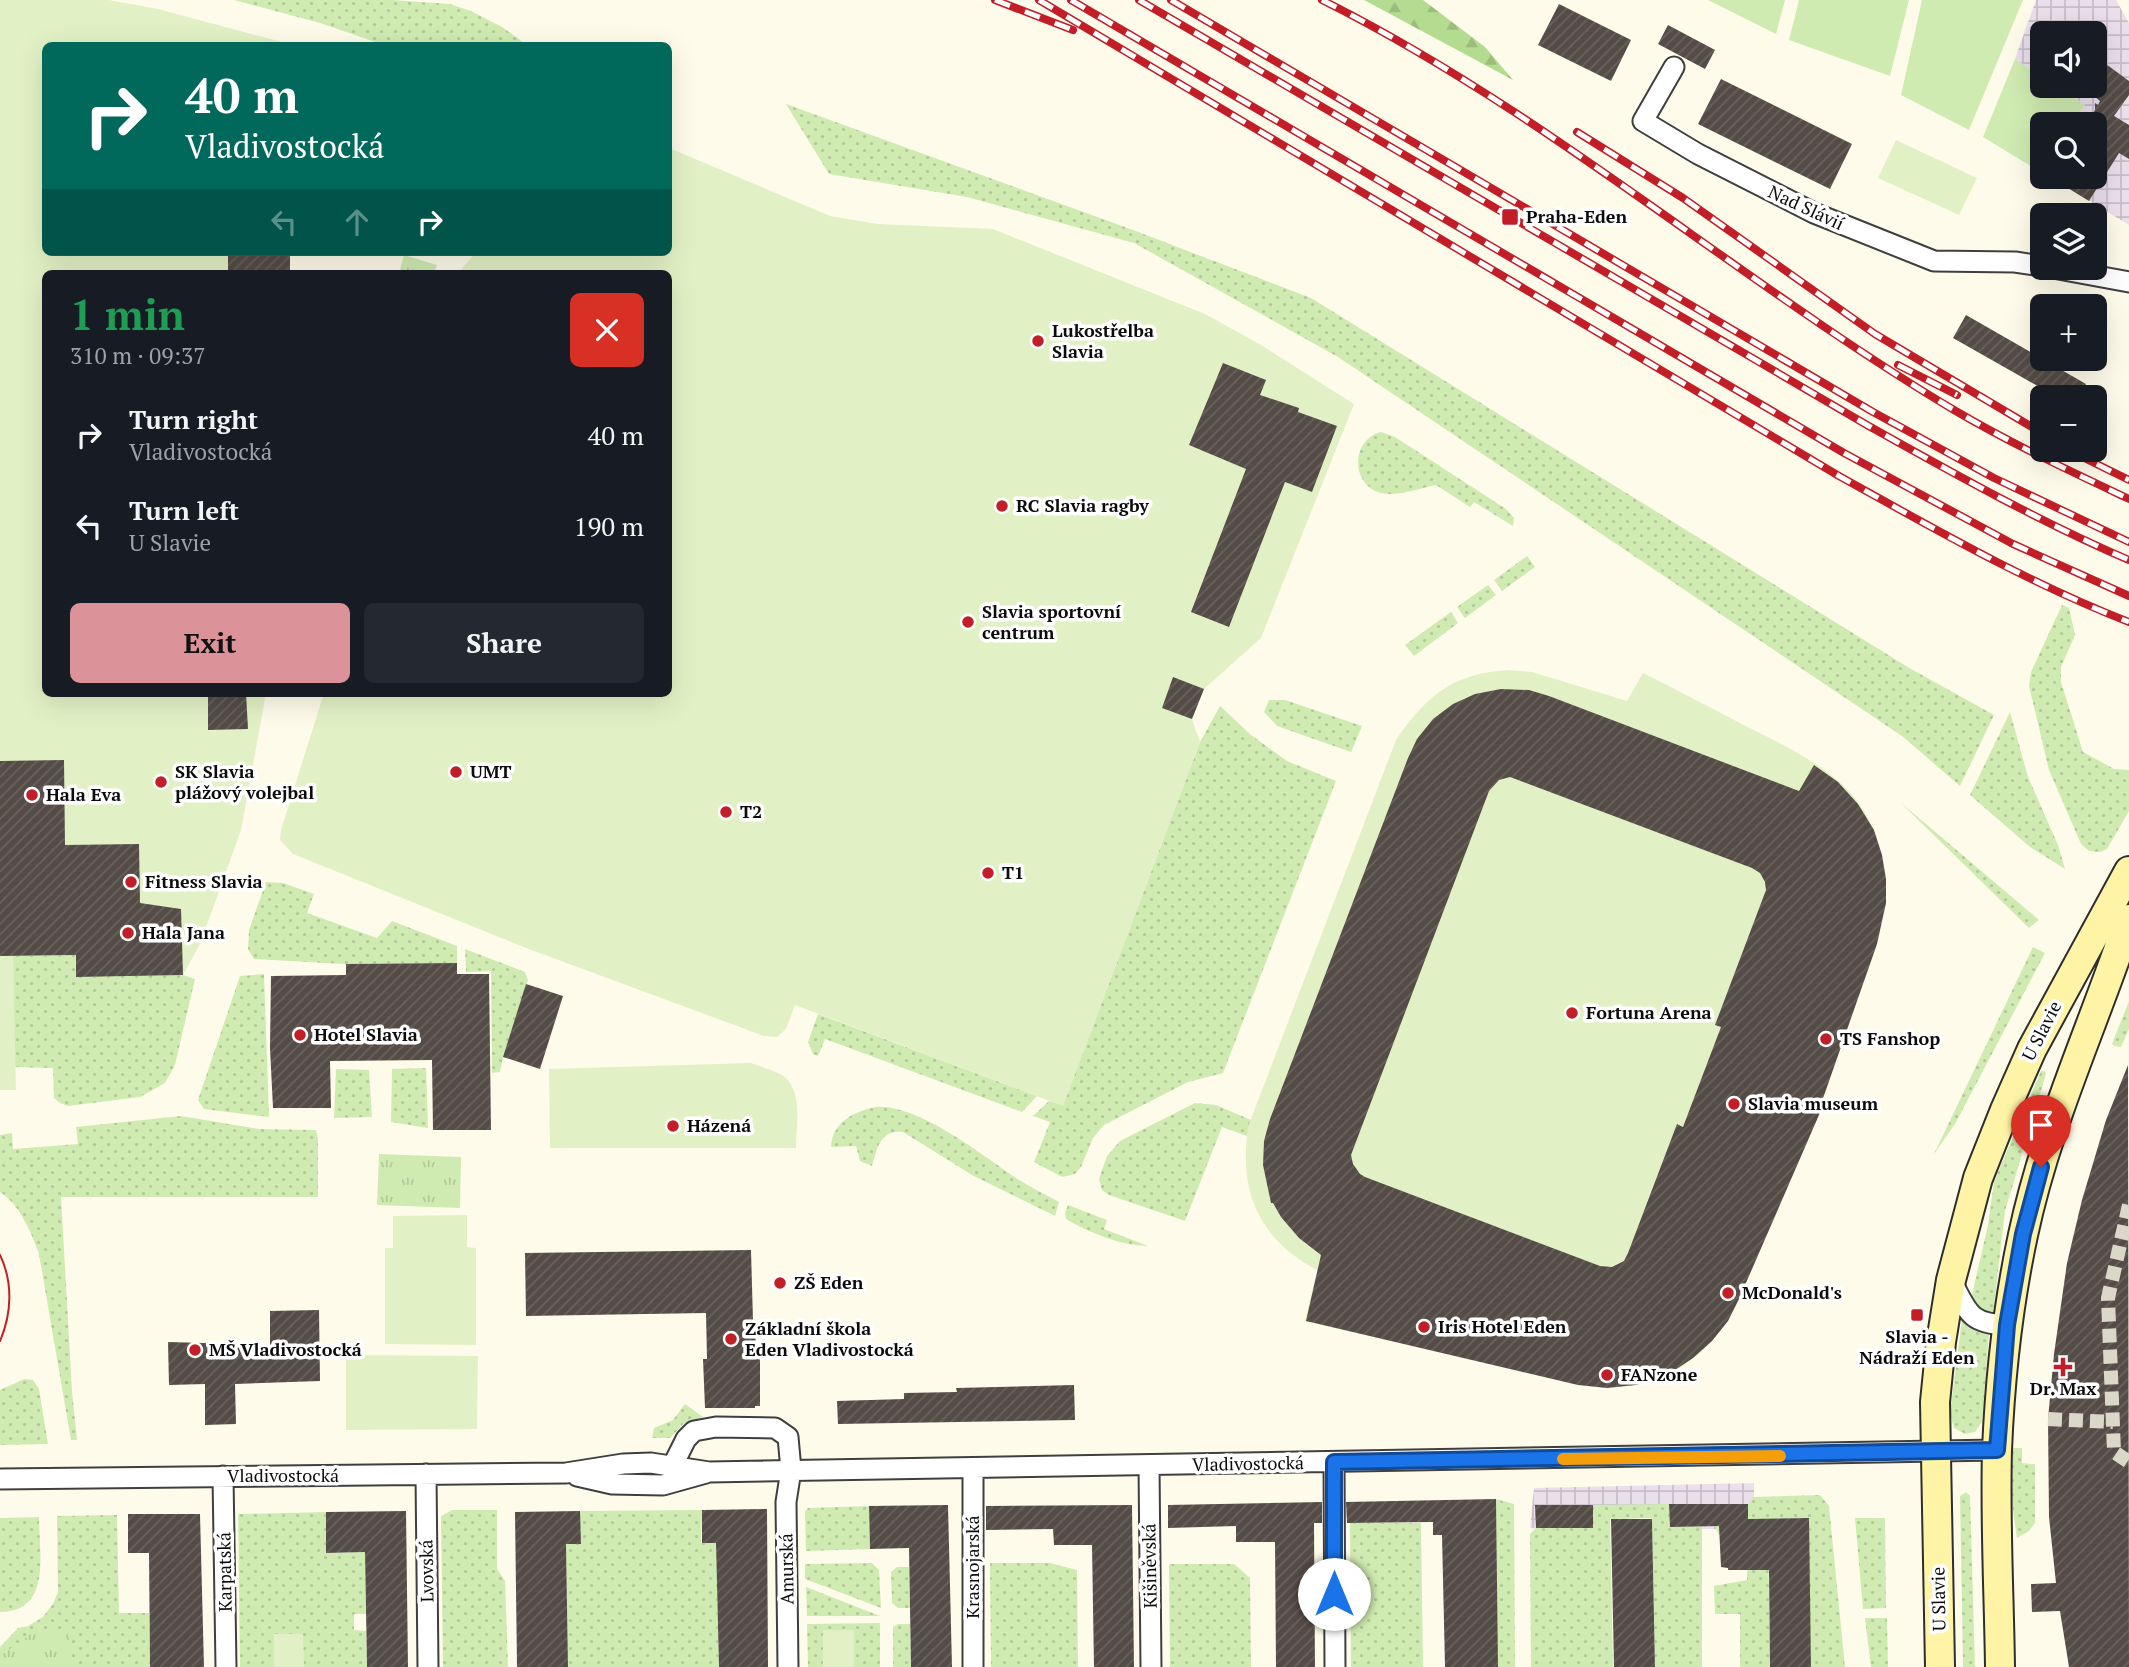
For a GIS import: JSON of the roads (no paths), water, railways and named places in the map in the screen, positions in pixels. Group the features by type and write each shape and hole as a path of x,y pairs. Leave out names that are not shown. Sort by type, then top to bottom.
{"main road":[{"name":"U Slavie","path":"1940,1667 1936,1387 1951,1280 1978,1178 2005,1110 2032,1049 2129,871"},
{"path":"2000,1667 1997,1450 2007,1325 2023,1234 2041,1167 2129,919"}],"street":[{"name":"Nad Slávií","path":"1674,67 1643,121 1698,155 1814,214 1934,261 2030,264"},
{"path":"2107,278 2129,282"},
{"path":"1951,1280 1974,1319 1981,1323 2007,1325"},
{"name":"Amurská","path":"673,1465 686,1439 694,1431 716,1427 775,1428 788,1437 791,1470 786,1503 788,1667"},
{"name":"Vladivostocká","path":"0,1479 566,1473 623,1464 673,1465 709,1472 1997,1450"},
{"path":"1334,1462 1335,1667"},
{"name":"Kišiněvská","path":"1149,1465 1151,1667"},
{"name":"Krasnojarská","path":"973,1468 973,1667"},
{"name":"Vladivostocká","path":"566,1473 612,1484 663,1485 709,1472"},
{"name":"Lvovská","path":"426,1474 428,1667"},
{"name":"Karpatská","path":"223,1476 226,1667"}],"tunnel":[{"path":"2129,1205 2108,1298 2114,1452 2129,1462"},
{"path":"2048,1419 2113,1422"}],"tram line":[{"path":"0,1255 9,1287 9,1309 0,1341"}],"railway":[{"path":"995,0 1073,30"},
{"path":"1039,0 1839,476 2018,572 2129,622"},
{"path":"1071,0 1844,453 2013,544 2129,596"},
{"path":"1139,0 1867,425 2029,513 2129,560"},
{"path":"1171,0 1873,412 1994,478 2129,542"},
{"path":"1322,0 1405,45 1486,94 1874,360 1954,410 2018,445 2129,499"},
{"path":"1577,132 1683,198 1875,334 2030,426"},
{"path":"1898,365 1957,395"},
{"path":"2092,462 2129,480"}],"place":[{"name":"Praha-Eden","path":"1510,217"},
{"name":"Lukostřelba Slavia","path":"1038,341"},
{"name":"RC Slavia ragby","path":"1002,506"},
{"name":"Slavia sportovní centrum","path":"968,622"},
{"name":"UMT","path":"456,772"},
{"name":"SK Slavia plážový volejbal","path":"161,782"},
{"name":"Hala Eva","path":"32,795"},
{"name":"T2","path":"726,812"},
{"name":"T1","path":"988,873"},
{"name":"Fitness Slavia","path":"131,882"},
{"name":"Hala Jana","path":"128,933"},
{"name":"Fortuna Arena","path":"1572,1013"},
{"name":"Hotel Slavia","path":"300,1035"},
{"name":"TS Fanshop","path":"1826,1039"},
{"name":"Slavia museum","path":"1734,1104"},
{"name":"Házená","path":"673,1126"},
{"name":"ZŠ Eden","path":"780,1283"},
{"name":"McDonald's","path":"1728,1293"},
{"name":"Slavia - Nádraží Eden","path":"1917,1315"},
{"name":"Iris Hotel Eden","path":"1424,1327"},
{"name":"Základní škola Eden Vladivostocká","path":"731,1339"},
{"name":"MŠ Vladivostocká","path":"195,1350"},
{"name":"Dr. Max","path":"2063,1367"},
{"name":"FANzone","path":"1607,1375"}]}
